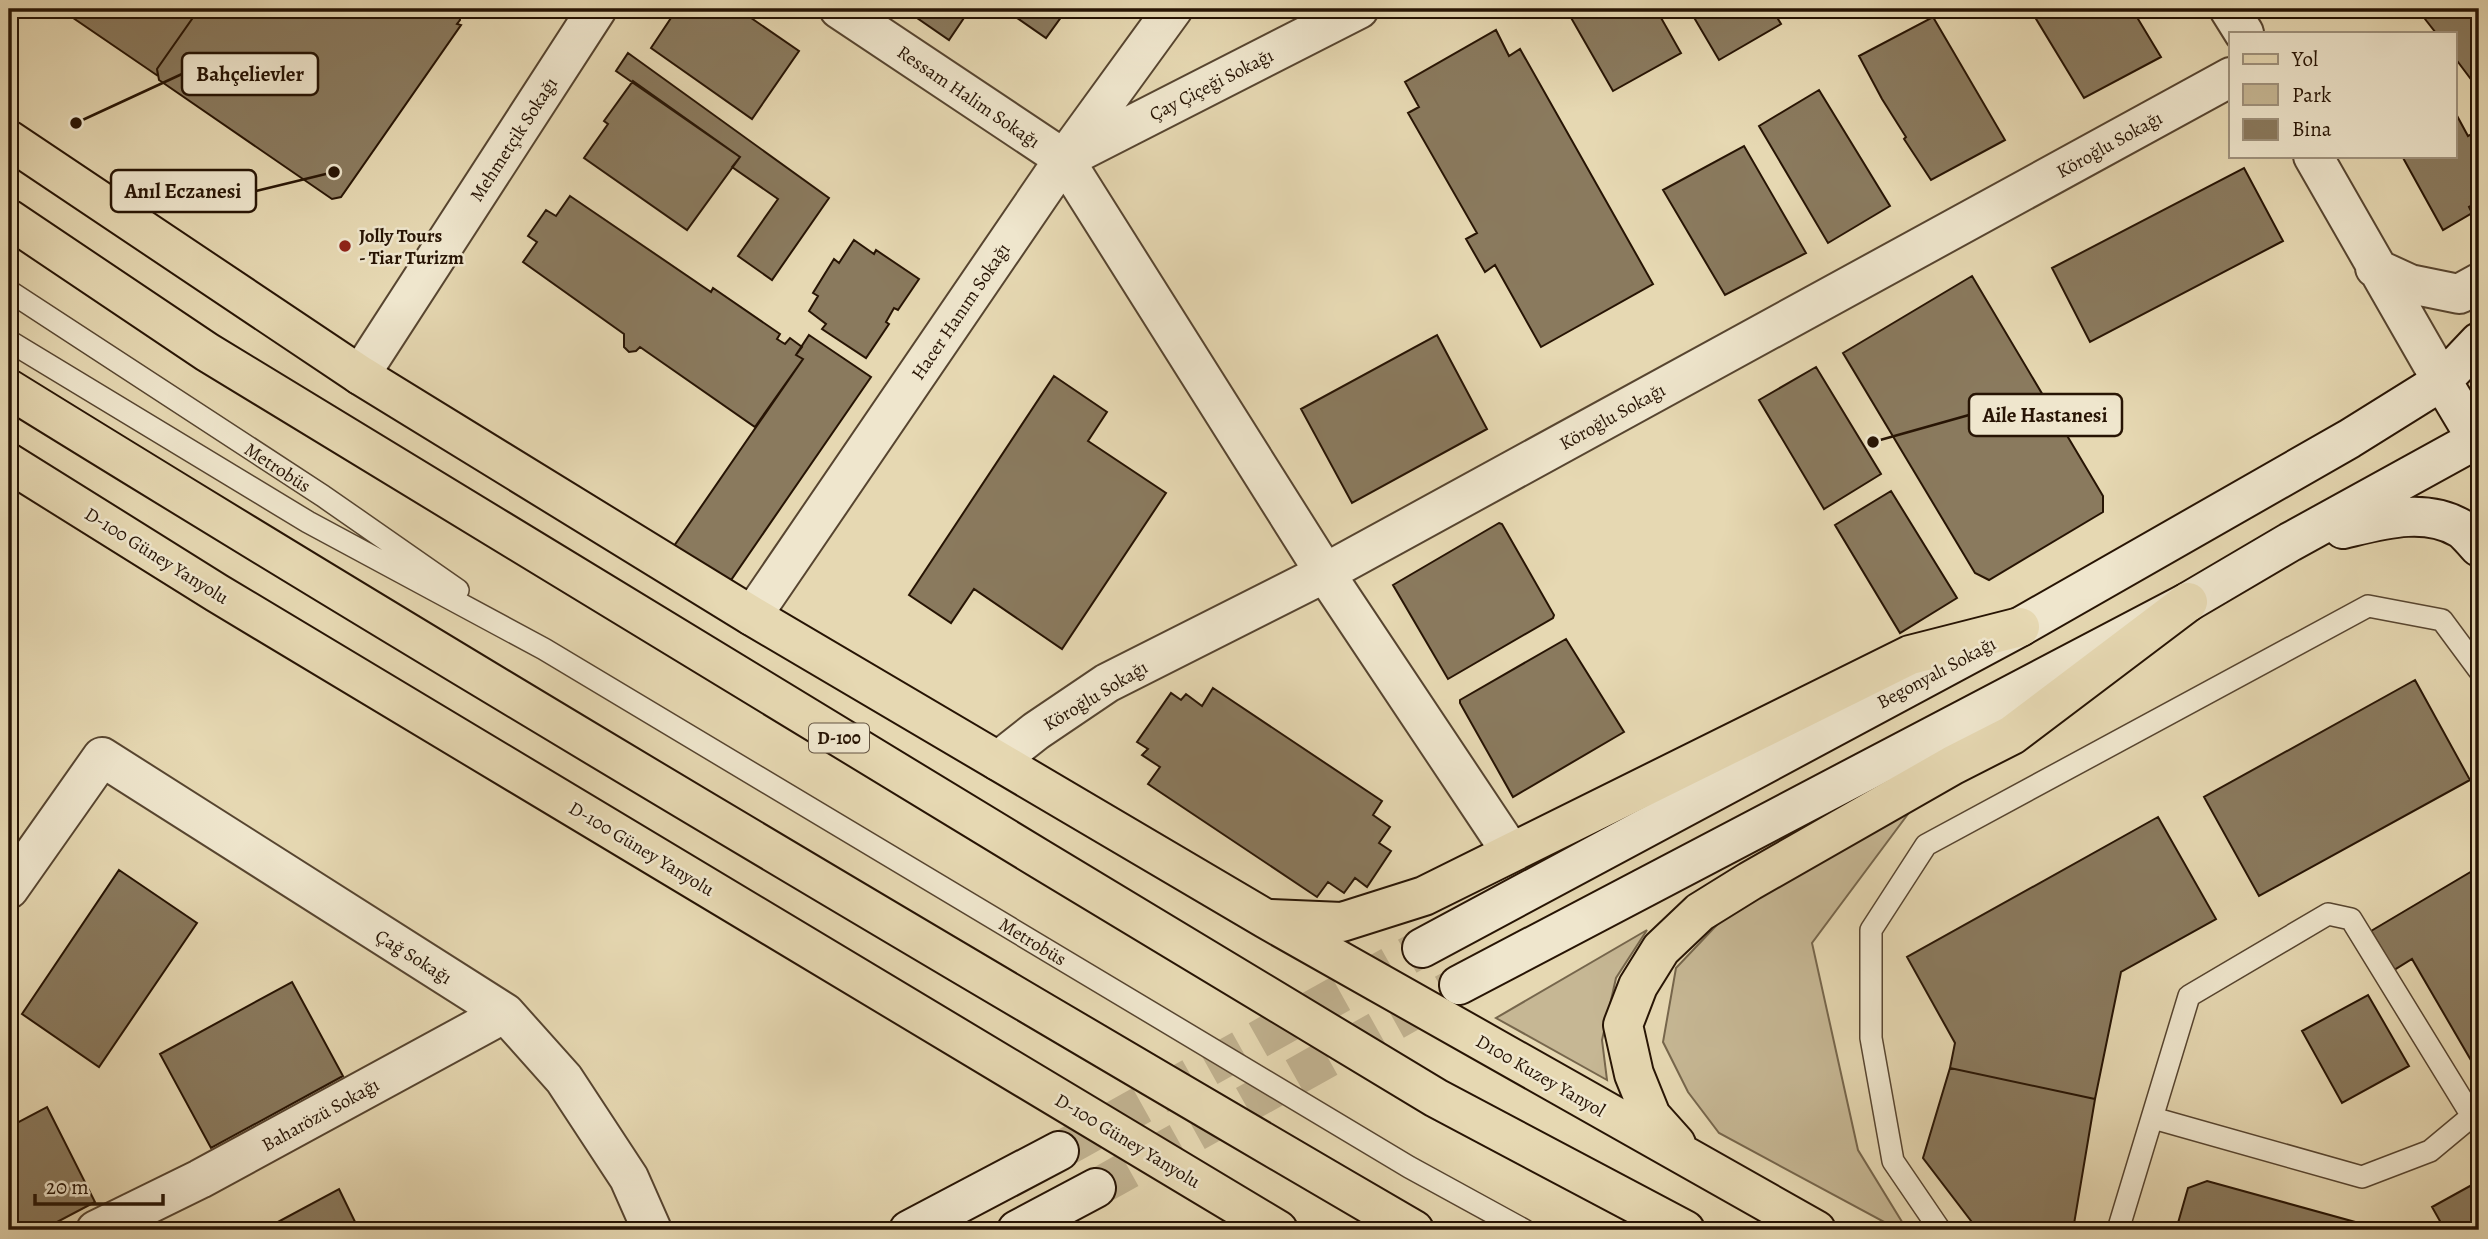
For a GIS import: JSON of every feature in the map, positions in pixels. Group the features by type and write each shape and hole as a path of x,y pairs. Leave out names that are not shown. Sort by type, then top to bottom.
{"main road":[{"name":"D100 Kuzey Yanyol","path":"9,140 360,375 752,616 1266,919 1816,1230"},
{"name":"D-100","path":"9,219 207,352 1051,866 1436,1098 1685,1230"},
{"path":"9,389 261,545 1104,1049 1414,1230"},
{"name":"D-100 Güney Yanyolu","path":"9,463 217,593 1278,1230"},
{"path":"1689,1158 1651,1116 1634,1074 1623,1026 1638,986 1661,949 1700,912 1750,881 1953,765 2012,736 2188,602"},
{"path":"1266,919 1342,922 1424,896 1910,654 2020,627"},
{"path":"1226,1198 1261,1230"}],"street":[{"name":"Mehmetçik Sokağı","path":"360,375 597,9"},
{"name":"Ressam Halim Sokağı","path":"839,9 1063,159"},
{"name":"Hacer Hanım Sokağı","path":"752,616 1063,159 1172,9"},
{"name":"Çay Çiçeği Sokağı","path":"1063,159 1359,9"},
{"path":"2229,9 2243,32"},
{"name":"Köroğlu Sokağı","path":"998,761 1035,731 1107,683 1325,573 2229,78"},
{"path":"1459,985 2188,602 2479,437 2441,381 2314,158"},
{"path":"1063,159 1325,573 1511,852"},
{"path":"2375,268 2410,284 2459,294 2479,283"},
{"name":"Begonyalı Sokağı","path":"1422,948 2020,627 2349,439 2441,381 2479,342"},
{"path":"2290,542 2395,517 2434,517 2462,529 2479,547"},
{"name":"Çağ Sokağı","path":"9,888 102,757 505,1013 564,1080 628,1178 652,1230"},
{"name":"Baharözü Sokağı","path":"96,1230 200,1179 505,1013"},
{"path":"909,1230 1059,1151"},
{"path":"1017,1230 1096,1188"}],"lane":[{"name":"Metrobüs","path":"9,291 323,496 544,649"},
{"name":"Metrobüs","path":"9,341 308,522 544,649 1409,1167 1524,1230"},
{"path":"1940,1230 1893,1161 1871,1038 1871,930 1926,845 2368,606 2442,620 2479,670"},
{"path":"2118,1230 2189,996 2328,914 2351,919 2472,1116 2430,1151 2362,1177 2153,1118"}],"green space":[{"path":"1914,806 1812,943 1858,1150 1907,1230 1899,1230 1719,1133 1688,1092 1663,1042 1676,968 1731,910"},
{"path":"1647,930 1616,978 1602,1040 1607,1080 1496,1018"}],"building":[{"path":"60,9 199,9 157,69 158,76"},
{"path":"199,9 453,9 459,13 460,20 457,24 461,25 341,197 332,199 159,80 157,69"},
{"path":"677,9 738,9 799,51 752,119 651,48"},
{"path":"904,9 970,9 949,40"},
{"path":"1004,9 1067,9 1046,38"},
{"path":"1566,9 1656,9 1681,53 1613,91"},
{"path":"1689,9 1772,9 1781,24 1719,60"},
{"path":"2030,9 2132,9 2161,57 2084,98"},
{"path":"2437,9 2479,9 2479,90 2456,59 2456,32 2435,32 2425,19"},
{"path":"1933,17 2005,140 1931,180 1904,139 1906,137 1859,56"},
{"path":"1496,30 1509,56 1520,49 1653,284 1541,347 1495,265 1485,272 1466,239 1477,233 1408,113 1419,107 1405,82"},
{"path":"628,53 829,198 772,280 738,256 778,199 732,167 740,157 616,71"},
{"path":"633,81 740,157 687,230 584,158 608,124 604,121"},
{"path":"1819,90 1890,206 1828,243 1759,126"},
{"path":"2456,114 2468,136 2475,132 2479,139 2479,201 2469,207 2472,213 2443,230 2403,158 2456,158"},
{"path":"1744,146 1806,253 1725,295 1663,190"},
{"path":"2244,168 2283,241 2090,342 2052,268"},
{"path":"570,196 711,292 713,288 780,334 777,339 785,344 790,338 802,347 796,355 803,359 755,427 640,347 629,352 624,347 624,334 523,262 537,242 528,236 546,210 556,216"},
{"path":"854,240 874,254 876,250 919,279 898,310 894,308 886,322 889,324 866,358 822,329 826,324 809,311 818,296 813,293 834,259 839,263"},
{"path":"1972,276 2103,496 2103,512 1989,580 1975,573 1843,353"},
{"path":"809,335 871,377 729,583 674,546 803,359 796,355"},
{"path":"1437,335 1487,429 1352,503 1301,409"},
{"path":"1816,367 1881,474 1824,509 1759,400"},
{"path":"1054,376 1107,412 1088,441 1166,493 1062,649 974,589 951,623 909,595"},
{"path":"1891,491 1957,598 1900,633 1835,525"},
{"path":"1499,523 1554,615 1448,679 1393,585"},
{"path":"1566,639 1624,732 1513,797 1460,700"},
{"path":"2415,680 2470,780 2259,896 2204,797"},
{"path":"1213,688 1382,801 1373,815 1390,827 1379,843 1391,851 1367,887 1355,878 1344,893 1328,882 1317,897 1148,784 1160,767 1142,755 1148,749 1137,742 1171,693 1181,700 1186,694 1202,706"},
{"path":"2158,817 2216,919 2121,972 2095,1099 1950,1068 1955,1043 1907,957"},
{"path":"2479,867 2479,1074 2412,959 2394,970 2371,931"},
{"path":"119,870 197,923 99,1067 22,1014"},
{"path":"292,982 343,1076 211,1148 160,1054"},
{"path":"2368,995 2409,1066 2342,1103 2302,1031"},
{"path":"1950,1068 2095,1099 2073,1230 1978,1230 1923,1158"},
{"path":"47,1107 95,1202 42,1230 9,1230 9,1127"},
{"path":"2207,1181 2377,1228 2176,1230 2188,1188"},
{"path":"2479,1181 2479,1230 2445,1230 2432,1207"},
{"path":"339,1189 359,1230 263,1230"}],"tunnel":[{"path":"1059,1151 1422,948"},
{"path":"1096,1188 1459,985"}],"place":[{"name":"Bahçelievler","path":"76,123"},
{"name":"Anıl Eczanesi","path":"334,172"},
{"name":"Jolly Tours - Tiar Turizm","path":"345,246"},
{"name":"Aile Hastanesi","path":"1873,442"}]}
